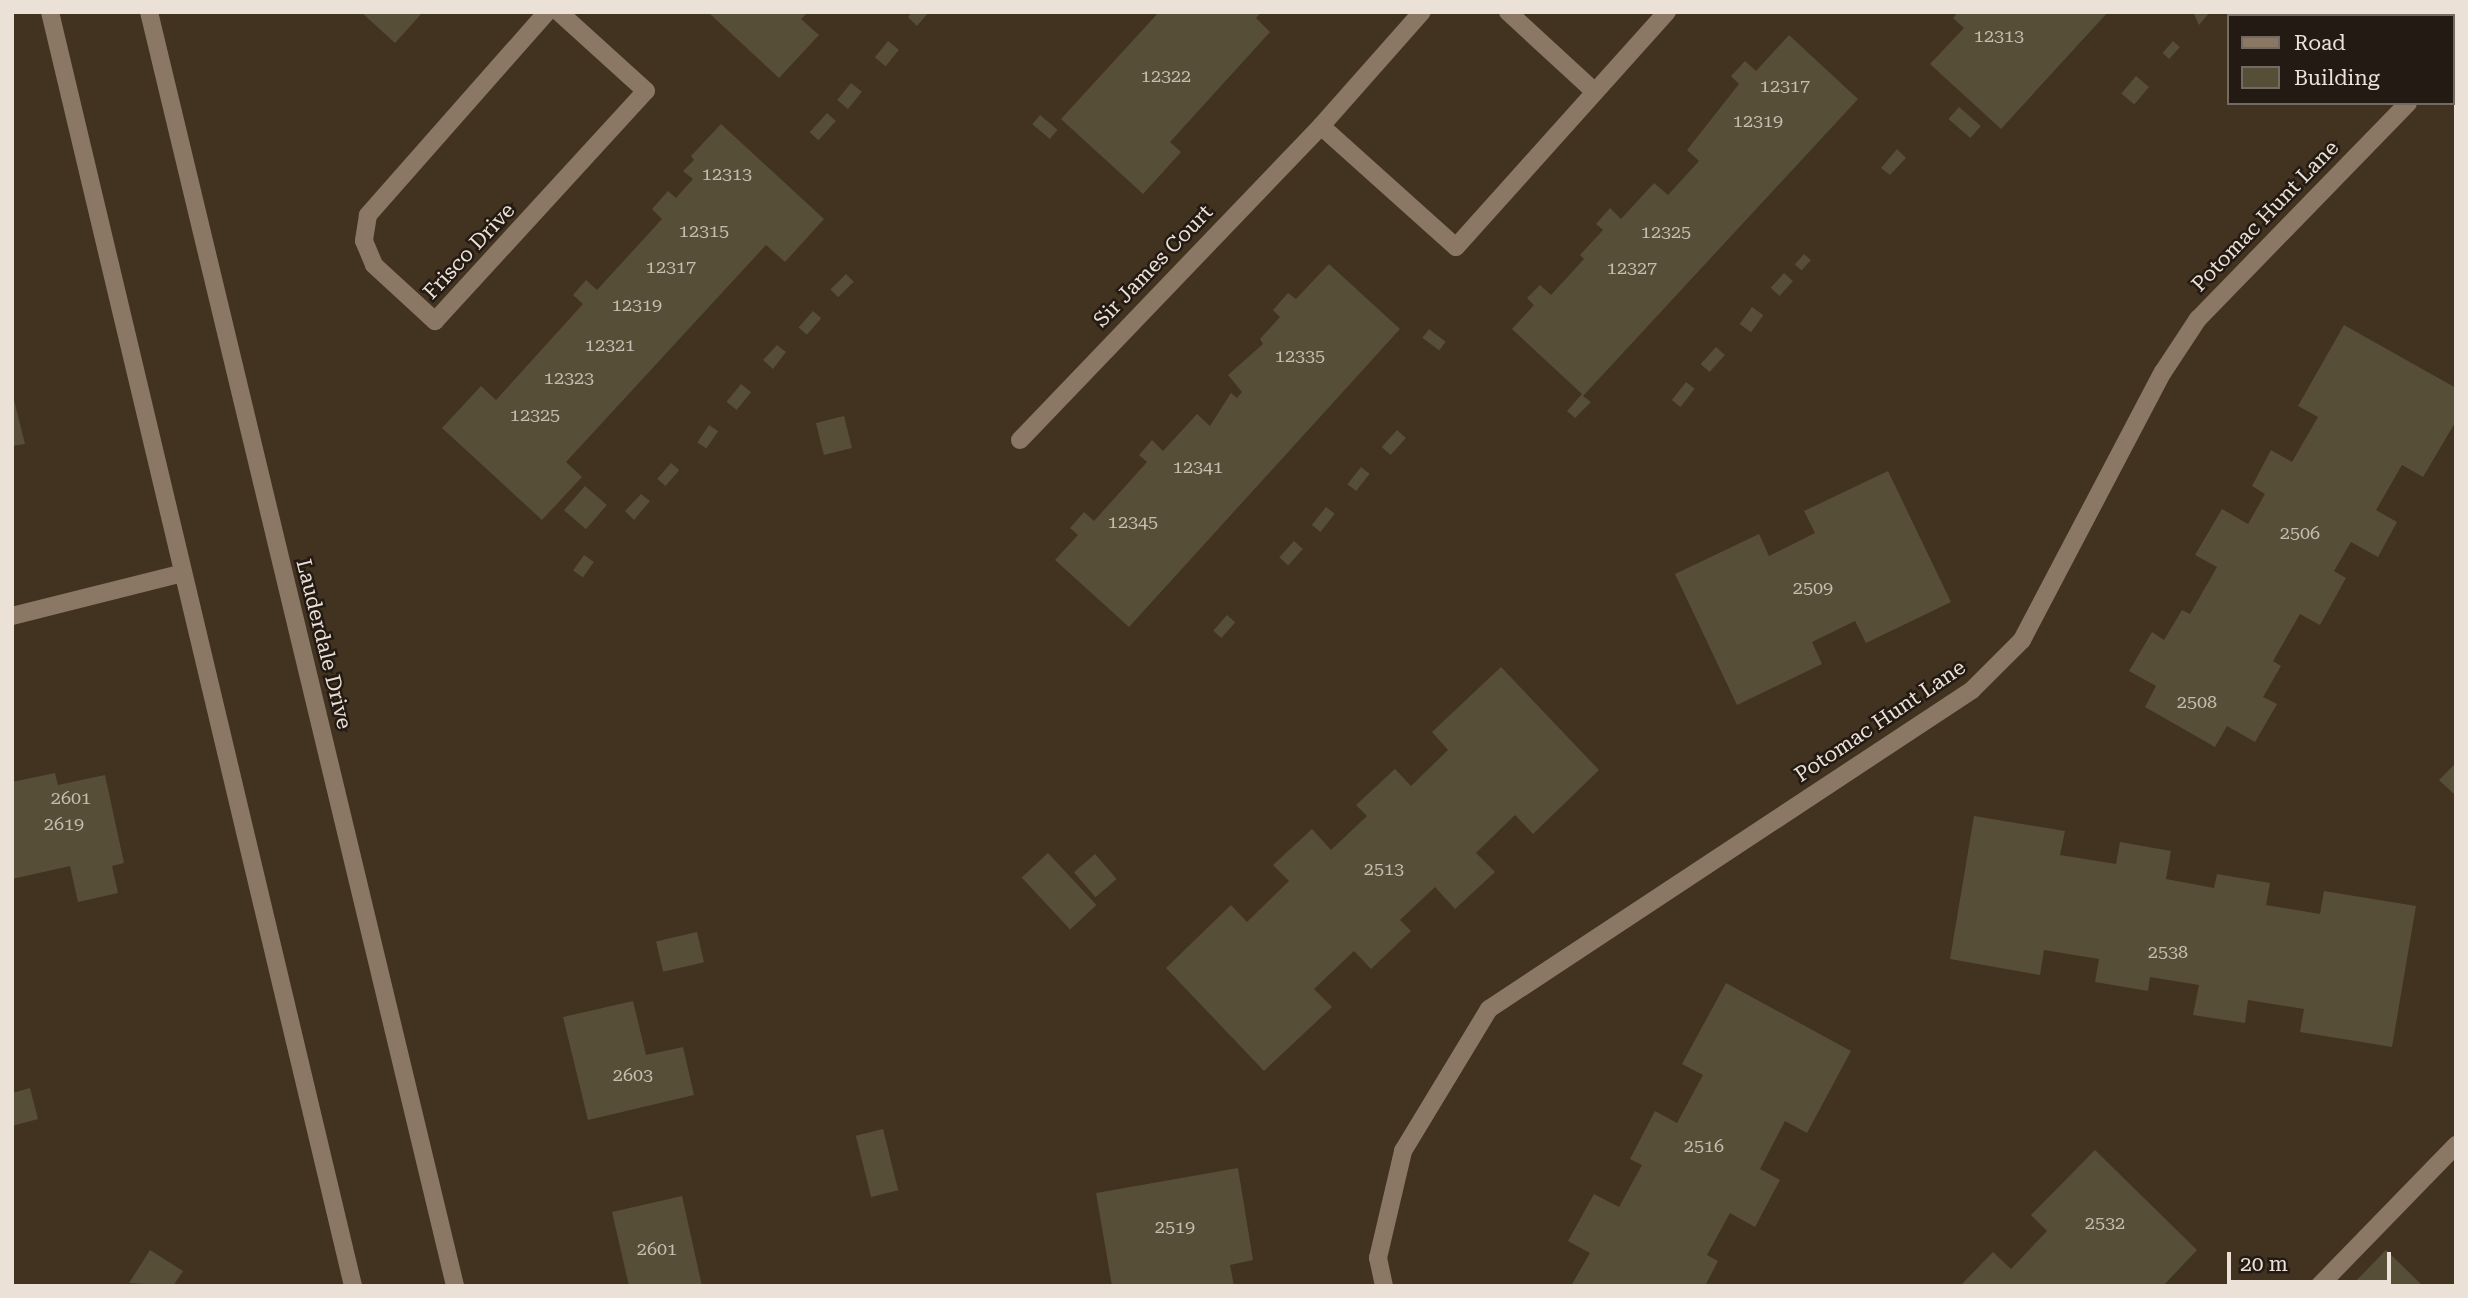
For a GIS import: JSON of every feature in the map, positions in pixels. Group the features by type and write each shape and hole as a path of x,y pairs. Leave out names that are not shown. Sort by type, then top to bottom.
{"street":[{"path":"50,12 353,1286"},
{"name":"Lauderdale Drive","path":"149,12 455,1286"},
{"name":"Frisco Drive","path":"547,12 368,215 364,241 374,265 435,321 646,91 559,12"},
{"name":"Sir James Court","path":"1020,440 1321,126 1422,12"},
{"path":"1508,12 1595,92"},
{"path":"1321,126 1456,247 1667,12"},
{"name":"Potomac Hunt Lane","path":"1384,1286 1378,1258 1403,1151 1489,1009 1972,690 2022,640 2163,372 2198,319 2406,105"},
{"path":"12,617 183,573"},
{"path":"2319,1286 2456,1145"}],"building":[{"path":"361,12 423,12 395,43"},
{"path":"708,12 808,12 801,19 819,35 779,78"},
{"path":"912,12 929,12 917,26 908,17"},
{"path":"1159,12 1261,12 1256,18 1270,32 1170,142 1181,152 1143,194 1061,119"},
{"path":"1958,12 2108,12 2001,129 1930,64 1964,28 1953,18"},
{"path":"2193,12 2210,12 2199,25"},
{"path":"1789,35 1858,99 1583,396 1591,402 1575,418 1567,411 1582,394 1512,329 1534,305 1527,298 1540,285 1551,295 1584,259 1580,255 1603,230 1596,224 1610,208 1621,219 1654,183 1668,195 1699,161 1687,150 1739,84 1731,76 1745,61 1756,71"},
{"path":"888,41 899,50 886,66 875,57"},
{"path":"2173,41 2180,47 2169,59 2163,53"},
{"path":"2136,76 2149,87 2134,105 2121,94"},
{"path":"851,83 862,92 848,109 837,100"},
{"path":"1959,107 1981,126 1970,138 1949,119"},
{"path":"827,113 836,121 819,140 810,132"},
{"path":"1040,115 1058,130 1050,139 1032,124"},
{"path":"721,124 824,219 785,262 766,245 566,462 582,477 542,520 442,428 481,386 496,400 583,304 573,295 586,280 597,290 662,219 652,209 668,191 676,198 693,179 683,171 694,160 691,156"},
{"path":"1897,149 1906,158 1890,175 1881,168"},
{"path":"1804,254 1811,260 1802,270 1795,265"},
{"path":"1329,264 1400,329 1129,627 1055,560 1078,535 1070,528 1084,512 1094,521 1147,462 1139,455 1152,440 1163,451 1197,414 1210,426 1231,393 1237,398 1242,392 1228,375 1263,344 1260,339 1280,317 1273,310 1288,293 1296,299"},
{"path":"1784,273 1793,281 1780,296 1771,288"},
{"path":"846,274 854,282 838,297 830,290"},
{"path":"1752,307 1763,315 1751,332 1740,324"},
{"path":"813,311 821,318 807,335 799,328"},
{"path":"2344,325 2456,388 2456,421 2423,477 2402,465 2376,510 2397,522 2378,557 2351,542 2334,571 2346,578 2320,625 2300,614 2273,661 2281,666 2263,697 2277,704 2255,742 2227,726 2215,747 2145,707 2156,686 2129,671 2152,632 2164,640 2182,610 2190,614 2217,567 2195,555 2222,509 2248,524 2265,494 2252,486 2271,450 2292,462 2318,417 2298,406"},
{"path":"1429,329 1446,342 1439,350 1422,338"},
{"path":"777,345 786,352 773,369 763,360"},
{"path":"1716,347 1725,355 1710,372 1701,364"},
{"path":"1686,382 1695,389 1681,407 1672,400"},
{"path":"741,384 751,392 737,410 727,402"},
{"path":"12,392 25,444 12,446"},
{"path":"844,416 852,448 824,455 816,423"},
{"path":"709,425 718,431 706,449 697,442"},
{"path":"1397,430 1406,438 1391,455 1382,447"},
{"path":"671,463 679,470 666,486 657,479"},
{"path":"1361,467 1370,474 1356,491 1347,484"},
{"path":"1888,471 1951,602 1866,643 1855,621 1812,642 1822,664 1737,705 1675,574 1759,534 1769,556 1815,533 1804,511"},
{"path":"585,486 607,505 586,529 564,510"},
{"path":"641,494 650,501 634,520 625,511"},
{"path":"1326,507 1335,514 1321,532 1312,525"},
{"path":"1294,541 1303,549 1288,565 1279,557"},
{"path":"584,555 594,562 583,577 573,571"},
{"path":"1227,615 1235,622 1222,638 1213,631"},
{"path":"1501,667 1599,770 1533,834 1515,815 1476,853 1495,872 1455,909 1435,887 1400,920 1411,931 1371,969 1354,951 1314,989 1332,1007 1264,1071 1166,968 1231,905 1247,922 1289,881 1273,865 1312,829 1331,850 1367,816 1356,805 1395,769 1411,786 1448,750 1432,732"},
{"path":"2456,763 2456,796 2439,780"},
{"path":"55,773 58,785 105,775 124,863 112,866 118,893 78,902 70,866 12,879 12,782"},
{"path":"1974,816 2065,831 2060,855 2116,864 2120,842 2171,851 2166,879 2214,888 2217,874 2270,883 2266,905 2320,914 2324,891 2416,906 2392,1047 2300,1032 2304,1009 2248,1000 2245,1023 2193,1015 2199,985 2150,977 2148,991 2095,982 2099,959 2044,950 2040,975 1950,959"},
{"path":"1048,853 1096,905 1070,929 1022,878"},
{"path":"1095,854 1117,879 1096,897 1074,872"},
{"path":"697,932 704,962 663,972 656,941"},
{"path":"1726,983 1851,1051 1807,1133 1785,1121 1760,1169 1780,1180 1755,1227 1730,1213 1707,1255 1718,1261 1705,1286 1571,1286 1590,1253 1568,1241 1594,1194 1619,1207 1642,1165 1630,1159 1655,1111 1677,1123 1703,1075 1682,1064"},
{"path":"633,1001 646,1055 683,1047 694,1095 588,1120 563,1017"},
{"path":"30,1088 38,1119 12,1126 12,1093"},
{"path":"883,1129 898,1190 871,1197 856,1136"},
{"path":"2095,1150 2197,1250 2163,1286 1960,1286 1993,1252 2011,1269 2047,1231 2031,1215"},
{"path":"1238,1168 1253,1260 1230,1265 1234,1286 1112,1286 1096,1193"},
{"path":"682,1196 702,1286 629,1286 612,1212"},
{"path":"150,1250 183,1271 173,1286 129,1283"},
{"path":"2386,1250 2423,1286 2351,1286"}]}
